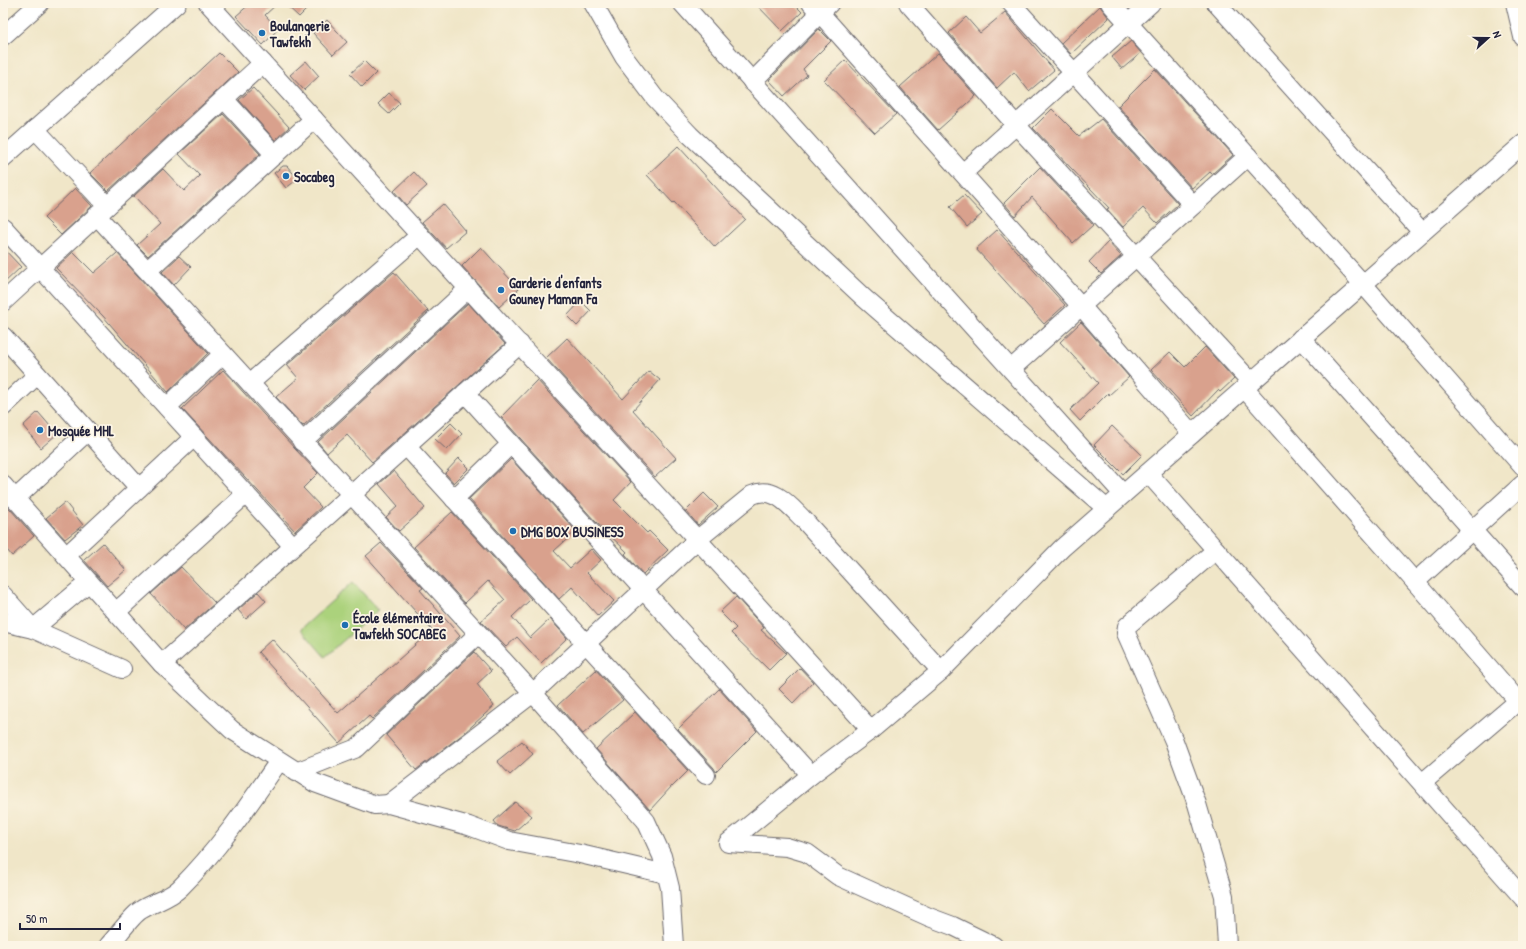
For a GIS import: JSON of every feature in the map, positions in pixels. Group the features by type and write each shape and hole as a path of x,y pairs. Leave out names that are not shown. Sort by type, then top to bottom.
{"street":[{"path":"3,36 40,3"},
{"path":"3,158 177,3"},
{"path":"208,3 871,730"},
{"path":"593,3 624,57 655,98 690,135 864,298 1107,509"},
{"path":"682,3 1123,494"},
{"path":"908,3 1016,125 1137,256 1415,582 1521,699 1422,783"},
{"path":"1011,3 1193,205"},
{"path":"1110,3 1363,284 1523,467"},
{"path":"963,173 1151,3"},
{"path":"1216,3 1422,232"},
{"path":"1515,3 1523,37"},
{"path":"752,82 821,6 963,173 1192,434"},
{"path":"3,302 263,62"},
{"path":"224,99 274,155"},
{"path":"148,270 314,119"},
{"path":"36,129 148,270 350,495 533,693 646,821 662,856 670,888 674,946"},
{"path":"994,946 954,926 929,917 838,876 807,853 786,846 728,843 811,775 871,730 941,671 1062,548 1523,144"},
{"path":"1011,369 1248,156"},
{"path":"3,227 293,546"},
{"path":"250,383 420,235"},
{"path":"302,442 469,288"},
{"path":"3,336 139,488"},
{"path":"1301,338 1523,587"},
{"path":"162,664 520,344"},
{"path":"167,407 223,354"},
{"path":"3,406 37,375"},
{"path":"465,393 811,775"},
{"path":"15,499 88,431"},
{"path":"66,556 194,437"},
{"path":"454,498 511,444"},
{"path":"406,446 706,775"},
{"path":"1148,473 1523,898"},
{"path":"1415,582 1523,484"},
{"path":"3,485 162,664 232,730 296,772 315,783 375,805 389,804 469,826 509,842 580,854 666,874"},
{"path":"389,804 533,693 698,539 752,495 759,492 771,494 783,499 941,671"},
{"path":"116,612 246,494"},
{"path":"1216,550 1127,626 1126,633 1174,741 1197,804 1224,896 1227,946"},
{"path":"33,629 89,582"},
{"path":"3,595 33,629"},
{"path":"3,622 33,629 122,669"},
{"path":"296,772 357,748 478,634"},
{"path":"108,946 139,910 164,899 179,889 219,846 279,761"}],"green space":[{"path":"353,582 378,610 325,657 301,629"}],"building":[{"path":"251,3 278,3 265,15 278,29 263,45 236,16"},
{"path":"284,3 313,3 299,17"},
{"path":"755,3 793,3 802,12 782,31"},
{"path":"1100,6 1109,18 1071,54 1061,43"},
{"path":"1005,12 1054,70 1029,91 1014,72 997,88 949,33 966,17 980,33"},
{"path":"327,20 347,42 333,55 313,33"},
{"path":"819,29 831,41 803,69 807,75 784,96 769,80"},
{"path":"1131,41 1141,53 1122,69 1112,57"},
{"path":"219,53 238,72 108,191 90,173"},
{"path":"938,53 976,96 938,130 900,87"},
{"path":"845,60 896,114 875,133 824,80"},
{"path":"306,61 319,76 304,90 290,75"},
{"path":"364,61 376,73 362,87 350,74"},
{"path":"1155,69 1233,155 1212,174 1210,172 1192,188 1118,106"},
{"path":"253,88 289,127 275,140 239,100"},
{"path":"389,93 400,103 389,114 378,104"},
{"path":"1052,109 1079,136 1101,119 1178,204 1157,223 1143,208 1123,227 1107,209 1109,208 1033,128"},
{"path":"223,114 260,154 148,256 137,245 160,224 134,196 163,169 184,191 200,176 179,154"},
{"path":"678,146 745,219 715,247 647,175"},
{"name":"Socabeg","path":"283,166 287,166 298,179 286,188 274,173"},
{"path":"1040,167 1093,225 1073,243 1032,197 1015,216 1004,203"},
{"path":"414,172 427,186 406,205 394,191"},
{"path":"75,188 92,206 61,235 44,218"},
{"path":"964,195 982,214 967,227 950,207"},
{"path":"443,204 466,231 446,248 422,222"},
{"path":"997,230 1065,305 1044,324 976,249"},
{"path":"1108,242 1121,256 1101,274 1089,262"},
{"path":"481,247 519,289 499,307 462,266"},
{"path":"3,248 21,267 3,284"},
{"path":"73,252 94,273 117,253 208,353 168,392 103,316 56,268"},
{"path":"179,256 191,267 174,285 162,272"},
{"path":"394,272 428,311 303,426 276,397 298,378 287,365"},
{"path":"581,301 591,311 577,326 567,316"},
{"path":"468,303 505,344 372,462 347,435 327,453 318,442"},
{"path":"1081,322 1129,377 1109,395 1108,393 1080,421 1070,410 1098,383 1060,342"},
{"path":"567,338 623,399 649,371 660,380 633,410 676,458 655,477 546,358"},
{"path":"1205,347 1234,379 1220,392 1218,390 1193,416 1151,370 1170,352 1185,367"},
{"path":"223,370 318,473 303,488 321,507 295,531 182,409"},
{"path":"537,380 631,482 614,500 647,533 649,531 668,550 643,574 625,554 627,552 595,521 501,417"},
{"name":"Mosquée MHL","path":"38,412 57,434 41,448 23,426"},
{"path":"451,423 462,434 447,450 435,439"},
{"path":"1112,426 1142,455 1123,474 1094,445"},
{"path":"459,458 469,468 454,483 445,473"},
{"path":"511,459 576,531 554,551 570,568 591,549 601,560 587,573 614,601 598,616 572,587 559,599 469,499"},
{"path":"394,471 425,508 399,531 386,517 398,506 379,484"},
{"path":"704,493 718,507 698,525 686,511"},
{"path":"3,501 34,536 12,556 3,545"},
{"path":"65,502 83,525 65,539 46,518"},
{"path":"452,512 531,599 512,617 530,638 550,619 567,638 541,663 517,637 506,647 481,621 505,600 488,581 465,603 414,547"},
{"path":"103,543 126,570 107,586 84,560"},
{"path":"381,543 423,588 420,590 460,636 372,719 369,716 339,743 258,652 272,639 338,713 432,630 366,556"},
{"path":"181,567 215,603 184,630 151,594"},
{"path":"258,592 266,601 246,619 238,610"},
{"path":"736,597 764,628 761,630 786,653 769,670 731,633 736,628 720,612"},
{"path":"474,652 491,671 477,684 494,706 463,734 416,770 386,735"},
{"path":"800,668 813,682 793,703 779,689"},
{"path":"596,670 623,700 583,734 558,705"},
{"path":"719,689 757,731 716,772 678,729"},
{"path":"635,712 688,771 650,810 596,749"},
{"path":"522,741 533,754 510,775 497,761"},
{"path":"515,802 532,816 515,831 498,826 494,821"}],"place":[{"name":"Boulangerie Tawfekh","path":"262,33"},
{"name":"Socabeg","path":"286,176"},
{"name":"Garderie d'enfants Gouney Maman Fa","path":"501,290"},
{"name":"Mosquée MHL","path":"40,430"},
{"name":"DMG BOX BUSINESS","path":"513,531"},
{"name":"École élémentaire Tawfekh SOCABEG","path":"345,625"}]}
